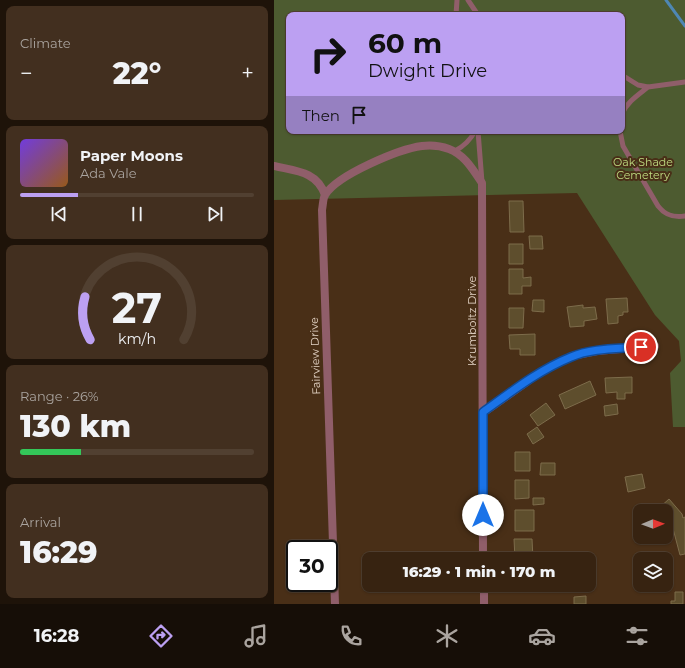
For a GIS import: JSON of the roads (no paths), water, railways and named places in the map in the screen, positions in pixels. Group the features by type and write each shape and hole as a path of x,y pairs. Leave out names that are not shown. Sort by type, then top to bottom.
{"street":[{"path":"274,166 310,175 322,186 325,195 351,173 382,157 428,145 448,148 455,151 465,159 482,183"},
{"name":"Krumboltz Drive","path":"482,183 484,552"},
{"name":"Fairview Drive","path":"325,195 322,210 335,604"},
{"path":"483,412 538,374 572,356 597,351 655,346"},
{"path":"484,592 484,604"}],"lane":[{"path":"456,12 457,0"},
{"path":"468,0 476,12"},
{"path":"625,77 638,85 648,87 685,82"},
{"path":"625,108 635,97 648,87"},
{"path":"455,151 464,147 474,134"},
{"path":"476,134 482,183"},
{"path":"621,134 623,146 662,212 669,216 685,216"}],"waterway":[{"path":"666,0 685,26"}],"park label":[{"name":"Oak Shade Cemetery","path":"643,168"}]}
